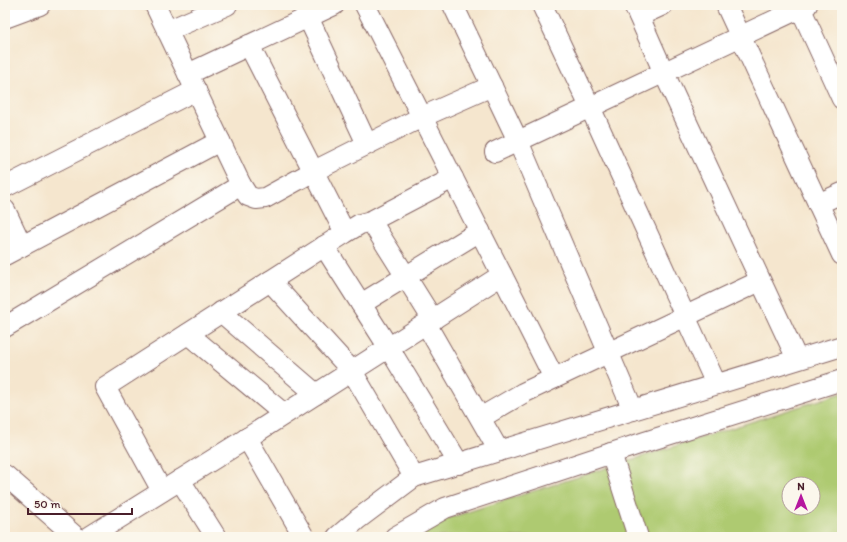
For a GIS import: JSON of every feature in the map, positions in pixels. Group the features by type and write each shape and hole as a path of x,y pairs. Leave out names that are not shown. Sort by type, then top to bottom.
{"street":[{"path":"5,18 40,5"},
{"path":"155,5 241,185 248,196 256,199 265,198 314,171 422,117 492,86"},
{"path":"167,31 227,5"},
{"path":"5,187 192,82 250,45 334,5"},
{"path":"365,5 554,378"},
{"path":"453,5 518,141 633,410"},
{"path":"542,5 716,384"},
{"path":"662,5 637,10 664,72 797,359"},
{"path":"726,5 842,255"},
{"path":"495,152 802,6 842,99"},
{"path":"308,17 368,144"},
{"path":"250,45 345,233"},
{"path":"5,255 220,141"},
{"path":"162,491 105,387 345,233 360,224 371,221 453,178"},
{"path":"5,327 241,185"},
{"path":"818,204 842,193"},
{"path":"5,210 22,246"},
{"path":"371,221 406,276 499,451"},
{"path":"361,304 480,231"},
{"path":"324,246 389,348 459,464"},
{"path":"89,537 502,276"},
{"path":"270,281 352,371 414,477"},
{"path":"487,414 523,393 760,281"},
{"path":"221,312 316,394"},
{"path":"188,334 284,414"},
{"path":"337,537 358,519 414,477 842,346"},
{"path":"395,537 445,508 611,453 842,380"},
{"path":"247,438 304,537"},
{"path":"611,453 638,537"},
{"path":"5,475 76,537"},
{"path":"180,480 216,537"}],"green space":[{"path":"842,393 842,537 414,537 430,524"}]}
